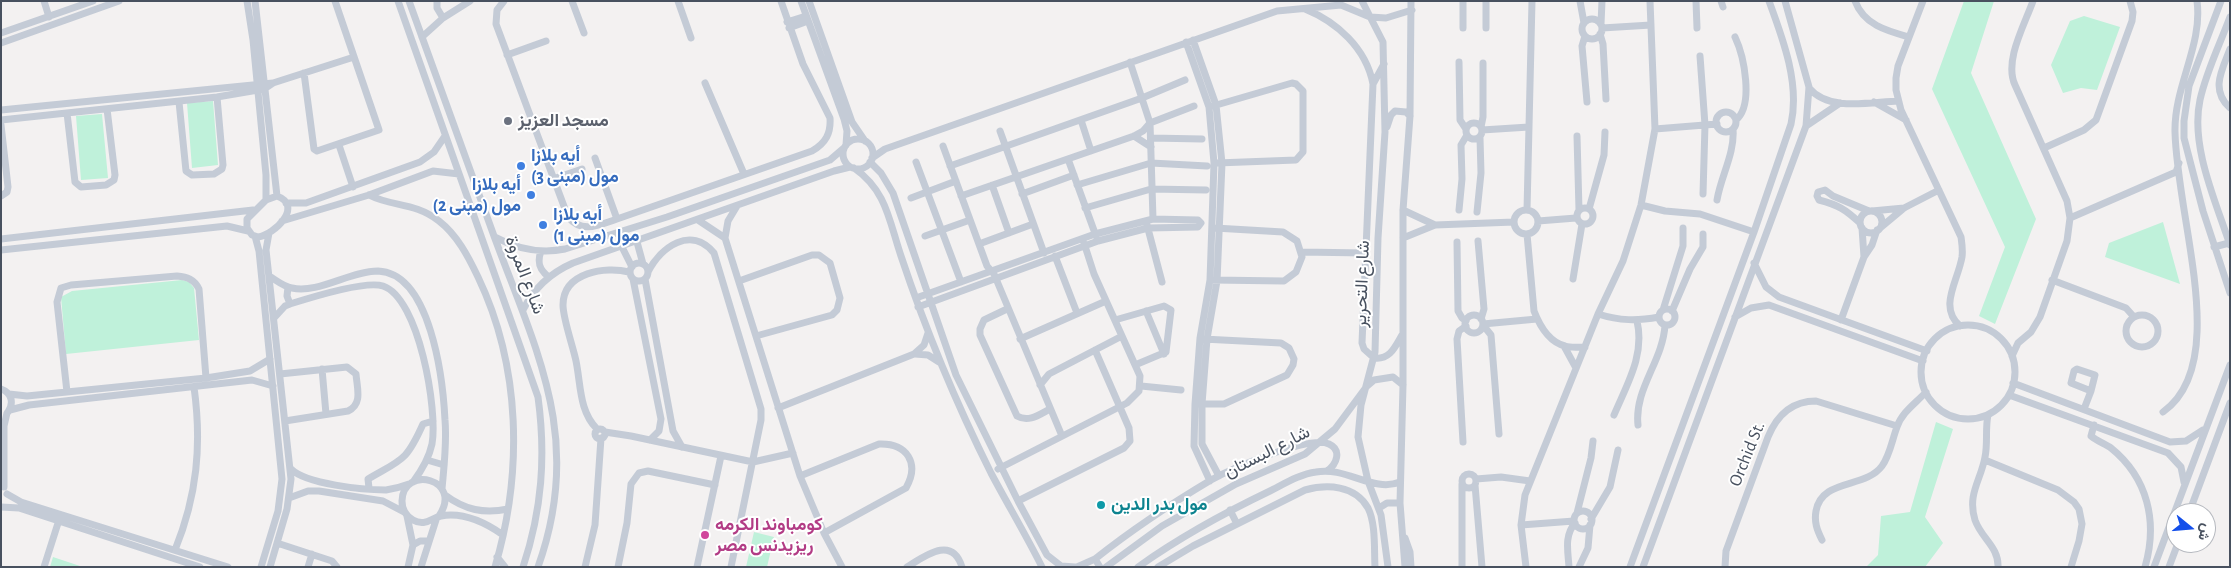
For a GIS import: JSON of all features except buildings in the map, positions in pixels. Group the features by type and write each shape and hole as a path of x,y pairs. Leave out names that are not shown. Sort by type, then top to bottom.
{"street":[{"path":"44,1 49,18"},
{"path":"1,43 120,1"},
{"path":"247,1 261,86 271,182 277,196 286,203 300,204 410,166 427,158 445,136"},
{"path":"255,1 259,22 261,86"},
{"path":"304,72 313,148 318,151 379,130 335,1"},
{"name":"شارع المروة","path":"398,1 538,397 543,436 543,478 534,531 523,567"},
{"name":"شارع المروة","path":"409,1 523,310 550,393 557,442 556,482 550,524 538,567"},
{"path":"437,1 437,8 443,18"},
{"path":"422,37 443,18 470,1"},
{"path":"572,1 584,33"},
{"path":"678,1 690,38"},
{"path":"500,3 495,16 496,24 568,216 578,226 592,228 812,151 825,141 829,134 830,118 808,76 788,25 781,1"},
{"path":"801,1 847,131 845,161 868,179 879,192 928,333 991,472 1043,567 1049,564 1051,560"},
{"path":"809,1 854,127 872,150 871,160 889,186 956,374 1043,550 1051,560 1062,566 1076,567 1095,559 1218,476 1299,444 1321,442 1328,443 1334,447 1337,453 1337,460 1334,467 1328,471"},
{"name":"شارع التحرير","path":"1362,1 1383,42 1385,62 1385,132 1378,238 1374,358 1360,405 1358,437 1368,481 1379,508 1386,543 1388,567"},
{"path":"1405,567 1400,482 1403,385 1403,210 1410,116 1411,1"},
{"path":"1463,1 1463,28"},
{"path":"1486,1 1486,28"},
{"path":"1527,210 1532,1"},
{"path":"1580,1 1584,23 1582,30 1585,36 1591,39 1601,29 1651,25"},
{"path":"1602,1 1601,29 1606,99"},
{"path":"1526,567 1521,525 1525,495 1598,314 1623,261 1641,205 1655,129 1650,1"},
{"path":"1696,1 1697,28"},
{"path":"1630,567 1754,232 1793,116 1794,88 1778,24 1770,1"},
{"path":"1643,567 1806,126 1808,87 1785,1"},
{"path":"1855,1 1863,15 1871,23 1881,29 1909,37"},
{"path":"1923,1 1896,78 1898,101 1957,228 1962,247 1962,257 1949,304 1950,315 1946,331"},
{"path":"2044,148 2084,130 2096,120 2132,21 2133,12 2130,1"},
{"path":"2192,205 2176,146 2175,117 2177,101 2196,29 2196,1"},
{"path":"2221,1 2189,86 2184,121 2187,154 2214,247 2230,292"},
{"path":"1,33 49,18 88,2"},
{"path":"2012,356 2018,343 2036,325 2067,241 2070,218 2067,201 2014,85 2010,72 2012,58 2031,2"},
{"path":"523,310 533,293 548,277 573,263 637,242 834,170 852,167 863,168 885,149 1277,11 1342,3 1370,17 1391,18 1412,10"},
{"path":"1302,8 1330,21 1352,41 1363,58 1373,84 1362,343 1364,349 1374,358 1388,355 1402,335"},
{"path":"788,25 807,18"},
{"path":"2214,247 2229,244 2200,148 2197,124 2203,88 2230,18"},
{"path":"1584,23 1593,19 1601,29"},
{"path":"1778,24 1783,19 1791,20"},
{"path":"20,27 23,36"},
{"path":"1585,36 1582,46 1587,102"},
{"path":"1717,200 1733,144 1736,120 1744,112 1746,99 1743,58 1735,37"},
{"path":"507,55 546,41"},
{"path":"1190,41 1213,106 1216,228 1214,280 1203,339 1198,404 1198,445 1210,481"},
{"path":"2230,49 2218,83 2221,96 2230,108"},
{"path":"1700,56 1706,125 1703,194"},
{"path":"1,120 217,97 274,83 354,57"},
{"path":"1130,62 1150,124 1152,219 1148,228 1162,282"},
{"path":"1373,84 1385,62"},
{"path":"1459,62 1460,120 1466,132 1474,140 1480,138"},
{"path":"1478,212 1481,173 1480,138 1483,117 1483,63"},
{"path":"2187,66 2195,69"},
{"path":"950,166 1142,98 1185,80"},
{"path":"705,83 744,174"},
{"path":"1078,185 1151,163 1214,164 1292,161 1300,156 1302,152 1303,91 1300,87 1292,83 1213,106"},
{"path":"2,110 261,86"},
{"path":"1808,87 1819,98 1840,103 1898,101"},
{"path":"139,96 140,106"},
{"path":"179,102 186,171 192,175 214,174 222,169 224,165 217,97"},
{"path":"1874,102 1906,120"},
{"path":"1806,126 1840,103"},
{"path":"961,196 1134,136 1150,124 1194,106"},
{"path":"31,108 32,116"},
{"path":"67,113 75,182 81,187 106,185 114,180 115,175 107,109"},
{"path":"437,115 448,110"},
{"path":"1385,132 1391,115 1395,111 1406,112 1410,116"},
{"path":"1734,129 1725,132 1720,129 1717,124 1718,117 1725,113 1732,114 1736,120"},
{"path":"1081,120 1091,151"},
{"path":"1459,210 1462,179 1461,144 1466,132 1473,123 1482,128 1529,127"},
{"path":"1655,129 1717,124"},
{"path":"1,125 8,187 7,192 1,196"},
{"path":"847,131 854,127"},
{"path":"1000,131 1044,253"},
{"path":"1582,224 1591,222 1593,215 1589,209 1605,148 1605,132"},
{"path":"1134,136 1151,147"},
{"path":"1573,279 1582,224 1578,214 1577,136"},
{"path":"1151,138 1202,139"},
{"path":"495,237 517,247 541,251 565,249 667,218 830,160 857,139 865,141"},
{"path":"339,145 353,187"},
{"path":"943,146 986,266 994,274 1062,436"},
{"path":"2070,218 2176,172 2180,160 2187,154"},
{"path":"595,158 617,219"},
{"path":"1068,159 1098,241"},
{"path":"830,160 834,170"},
{"path":"916,162 961,282"},
{"path":"410,166 413,178"},
{"path":"553,179 582,169"},
{"path":"282,221 369,195 433,170 459,174"},
{"path":"2176,172 2183,177 2194,178"},
{"path":"1022,194 1074,175"},
{"path":"912,198 956,181"},
{"path":"266,200 271,182"},
{"path":"992,185 1009,233"},
{"path":"1085,208 1152,188 1206,190"},
{"path":"1841,320 1864,257 1879,229 1881,217 1870,211 1832,199 1871,233 1879,229 1904,208 1939,190"},
{"path":"369,195 379,200 415,207 438,220 460,244 483,288 502,341 513,403 515,439 508,509 498,557 494,567"},
{"path":"248,231 246,222 253,210 266,200 277,196"},
{"path":"1,250 229,226 262,237 282,221 288,211 286,203"},
{"path":"300,204 300,210 304,214"},
{"path":"1641,205 1665,211 1700,214 1754,232"},
{"path":"737,206 728,221 725,238 800,476 824,533 842,567"},
{"path":"1538,221 1578,214 1586,208 1589,209"},
{"path":"1864,257 1862,215 1870,211 1904,208"},
{"path":"1,238 253,210"},
{"path":"1403,210 1412,216 1435,225"},
{"path":"1527,210 1535,213 1538,221 1533,232 1527,234 1520,232 1514,222 1518,213 1527,210"},
{"path":"229,213 229,226"},
{"path":"2206,220 2215,220 2220,216"},
{"path":"667,218 671,229"},
{"path":"1152,219 1157,228"},
{"path":"916,298 961,282 994,274 1055,256 1084,242 1095,234 1152,219 1198,220 1201,223 1198,227 1148,228 1098,241 1084,242 1044,253 994,274 930,303 918,307"},
{"path":"698,220 725,238"},
{"path":"925,236 970,220"},
{"path":"1403,238 1435,225 1514,222"},
{"path":"979,244 1033,224"},
{"path":"1214,280 1284,280 1293,276 1299,267 1302,252 1293,237 1283,232 1216,228"},
{"path":"1665,325 1660,321 1661,313 1683,246 1683,228"},
{"path":"893,234 904,230"},
{"path":"260,565 280,503 282,478 270,359 262,250 269,233"},
{"path":"36,234 37,246"},
{"path":"1527,234 1534,311 1545,332 1564,346 1576,368"},
{"path":"1665,325 1674,321 1672,312 1690,269 1703,247 1703,234"},
{"path":"255,236 262,250 269,276 291,469 290,498 270,567"},
{"path":"1367,238 1378,238"},
{"path":"634,279 638,281 647,275 660,254 680,242 699,240 714,253 761,409 761,420 731,567"},
{"path":"1457,242 1458,310 1469,331 1474,332 1480,330 1484,309 1478,241"},
{"path":"637,242 647,275 672,431 682,447"},
{"path":"991,472 1119,407 1136,396 1141,386 1140,376 1106,301 1084,242"},
{"path":"622,247 634,279 661,418 658,431 650,440"},
{"path":"541,251 539,257 540,269 548,277"},
{"path":"1302,252 1366,253"},
{"path":"739,281 812,255 819,255 830,263 840,298 838,310 832,315 756,336"},
{"path":"1055,256 1077,313"},
{"path":"586,567 595,525 603,435 601,429 597,430 584,410 563,305 566,293 572,283 583,276 606,269 630,269 637,263 643,264"},
{"path":"1754,263 1761,280 1772,293 1926,351"},
{"path":"269,276 288,287 301,289 312,288 363,273 378,272 400,278 412,290 433,342 442,382 445,422 444,510 438,518 421,567"},
{"path":"67,392 57,302 62,288 71,285 177,276 194,281 199,289 206,378"},
{"path":"2052,280 2126,308 2134,317"},
{"path":"274,318 290,304 367,285 375,284 391,290 402,302 420,346 428,376 433,421 431,445 427,460 402,497 413,546 408,567"},
{"path":"288,287 287,296 290,304"},
{"path":"1020,339 1106,301"},
{"path":"1115,320 1164,306 1171,310 1167,349 1164,354 1135,365"},
{"path":"1735,317 1751,308 1768,306 1923,361"},
{"path":"1008,309 984,320 980,334 1017,416 1021,419 1030,419 1050,409"},
{"path":"1598,314 1637,321 1668,309 1672,312"},
{"path":"1146,311 1164,354"},
{"path":"1463,442 1457,339 1459,331 1473,315 1491,334 1499,434"},
{"path":"1950,315 1960,326"},
{"path":"2147,316 2155,324 2157,334 2154,341 2148,346 2136,346 2128,339 2126,328 2134,317 2147,316"},
{"path":"1482,323 1537,319"},
{"path":"1614,415 1637,360 1640,340 1637,321"},
{"path":"1638,425 1638,405 1661,347 1665,325"},
{"path":"1960,326 1977,326 1996,334 2005,343 2012,356 2014,365 2014,383 2009,395 1996,410 1978,418 1970,419 1952,416 1936,406 1926,392 1922,376 1926,351 1932,343 1946,331 1960,326"},
{"path":"778,408 914,354 924,345 928,333"},
{"path":"1040,385 1049,374 1122,336"},
{"path":"1198,404 1224,404 1282,378 1291,370 1294,359 1290,348 1281,343 1203,339"},
{"path":"2005,343 2018,343"},
{"path":"1564,346 1585,347"},
{"path":"1018,501 1127,445 1130,432 1095,350"},
{"path":"914,354 928,355 940,362"},
{"path":"649,359 659,358"},
{"path":"5,391 22,396 206,378 254,370 270,359"},
{"path":"2154,567 2230,365"},
{"path":"280,374 342,366 356,374 359,398 353,408 285,421"},
{"path":"322,368 326,414"},
{"path":"254,370 255,380"},
{"path":"1034,371 1049,374"},
{"path":"1367,386 1374,380 1383,377 1393,378 1403,385"},
{"path":"6,413 29,405 255,380 273,386"},
{"path":"169,381 170,390"},
{"path":"1,382 12,402 6,413 4,431 4,488 1,507 18,504 152,547 198,566"},
{"path":"2014,383 2170,442 2186,441 2206,428"},
{"path":"1141,386 1181,390"},
{"name":"شارع البستان","path":"1106,567 1162,526 1236,484 1305,454 1342,422 1367,386"},
{"path":"175,550 189,511 197,474 199,425 194,387"},
{"path":"2084,409 2091,390"},
{"path":"1822,540 1816,530 1815,518 1817,507 1823,497 1832,489 1862,481 1877,472 1887,456 1901,418 1926,392"},
{"path":"538,397 550,393"},
{"path":"2009,395 2168,453 2181,467 2184,486"},
{"path":"1915,404 1930,399"},
{"name":"Orchid St.","path":"1725,567 1726,551 1768,437 1776,420 1784,412 1805,401 1816,401 1897,426"},
{"path":"2193,503 2230,403"},
{"path":"2163,412 2181,404"},
{"path":"1988,415 1985,460 1976,482 1973,507 1980,530 1995,549 1999,560 1998,567"},
{"path":"1978,418 1986,429"},
{"path":"1684,419 1696,423"},
{"path":"369,488 368,479 405,457 414,446 423,424 433,421"},
{"path":"2094,425 2091,436 2108,446 2126,462 2144,490 2152,528 2145,567"},
{"path":"603,435 650,440 753,462 793,453"},
{"path":"1570,567 1567,542 1570,528 1578,513 1591,458 1593,441"},
{"path":"800,476 879,444 890,443 901,448 909,456 912,478 906,488 824,533"},
{"path":"1198,445 1218,476"},
{"path":"1521,525 1574,522 1580,528 1586,528 1610,487 1618,450"},
{"path":"280,452 288,452"},
{"path":"697,567 722,456"},
{"path":"427,460 444,465"},
{"path":"1985,460 2058,490 2074,502 2081,516 2082,524 2071,567"},
{"path":"291,469 298,476 306,480 385,490 420,479 432,481 443,492 464,507 496,512 508,509"},
{"path":"618,567 627,523 631,484 638,472 648,471 715,485"},
{"name":"شارع البستان","path":"1138,567 1171,543 1230,510 1304,475 1328,471 1385,486 1400,482"},
{"path":"1462,567 1462,477 1472,474 1475,482 1482,567"},
{"path":"1462,484 1467,488 1475,482 1501,477 1530,481"},
{"path":"306,480 308,491"},
{"path":"1158,567 1168,564 1236,524 1304,490 1318,486 1332,486 1345,489 1358,496 1368,508 1372,521 1376,567"},
{"path":"4,488 18,504 59,520 152,547 175,550 228,567"},
{"path":"290,498 308,491 319,491 383,501 406,514 412,520 424,523 438,518 460,517 479,521 503,535"},
{"path":"1379,508 1392,502 1400,503"},
{"path":"1230,510 1236,524"},
{"path":"1578,513 1588,513 1591,522 1588,548 1579,567"},
{"path":"44,567 59,520"},
{"path":"1402,533 1410,552 1411,567"},
{"path":"1640,537 1653,542"},
{"path":"413,546 420,541 429,541"},
{"path":"277,543 332,561 337,567"},
{"path":"1374,545 1386,543"},
{"path":"907,567 936,550 945,549 959,558 962,567"},
{"path":"2169,567 2174,553"},
{"path":"308,567 312,554"},
{"path":"498,557 505,567"},
{"path":"1095,559 1100,567"}],"green space":[{"path":"1964,1 1994,1 1971,73 2036,219 1995,324 1979,316 2005,247 1932,89"},
{"path":"2084,16 2120,27 2097,90 2081,88 2063,93 2051,65 2070,21"},
{"path":"213,101 218,165 192,168 187,103"},
{"path":"102,114 108,178 81,180 76,116"},
{"path":"2163,222 2180,284 2105,257 2109,243"},
{"path":"182,280 189,282 194,288 199,340 66,354 61,297 72,291"},
{"path":"1936,422 1953,429 1925,517 1943,543 1925,567 1866,567 1878,555 1881,516 1910,512"},
{"path":"754,532 774,537 767,567 746,567"},
{"path":"53,557 83,567 50,567"}],"place":[{"name":"مسجد العزيز","path":"508,121"},
{"name":"أيه بلازا مول (مبنى 3)","path":"521,166"},
{"name":"أيه بلازا مول (مبنى 2)","path":"531,195"},
{"name":"أيه بلازا مول (مبنى 1)","path":"543,225"},
{"name":"مول بدر الدين","path":"1101,505"},
{"name":"كومباوند الكرمه ريزيدنس مصر","path":"705,535"}]}
